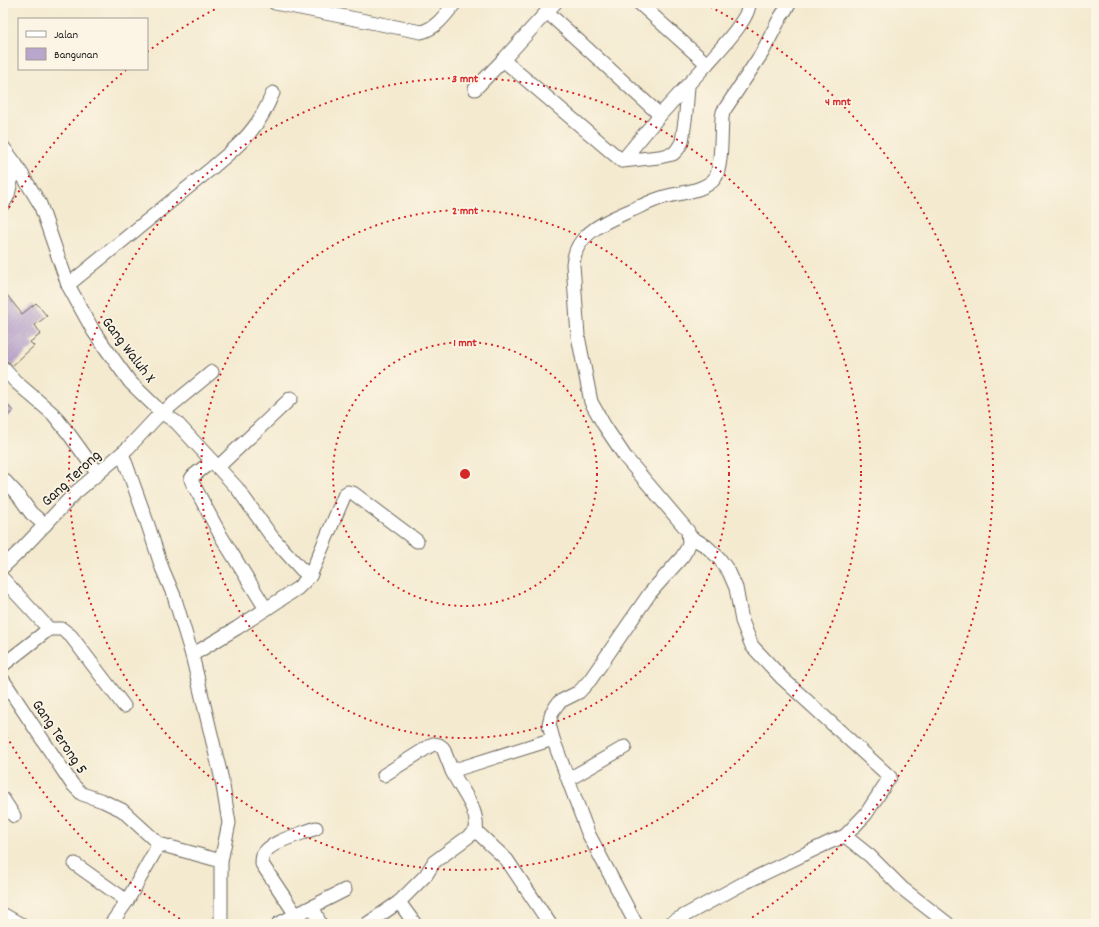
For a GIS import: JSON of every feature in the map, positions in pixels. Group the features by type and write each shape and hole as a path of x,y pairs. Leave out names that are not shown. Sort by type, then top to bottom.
{"street":[{"path":"275,3 421,32 436,25 455,3"},
{"path":"639,3 707,64"},
{"path":"622,161 660,115 688,86 733,34 748,12 749,3"},
{"path":"636,924 588,834 553,739 549,724 552,712 559,702 579,692 590,680 650,593 682,557 689,544 689,536 688,531 626,458 591,402 578,336 572,264 574,254 580,242 592,230 614,218 662,198 703,188 711,183 716,177 719,168 723,112 762,53 780,18 790,3"},
{"path":"474,89 503,60 551,7 660,115"},
{"path":"503,60 622,161 673,154 682,142 688,86"},
{"path":"68,286 235,148 258,122 274,93"},
{"name":"Gang Waluh X","path":"3,147 15,163 40,204 68,286 94,332 130,382 162,413 176,422 215,464 236,488 272,537 301,569 310,576"},
{"path":"3,204 8,195 15,163"},
{"path":"3,368 16,382 53,414 98,474"},
{"name":"Gang Terong","path":"3,567 75,493 122,453 162,413 212,372"},
{"path":"266,609 221,536 191,479 193,476 215,464 291,398"},
{"path":"122,453 162,568 174,596 192,655 222,780 229,822 221,861 221,924"},
{"path":"3,479 18,494 32,513 45,525"},
{"path":"192,655 238,628 298,588 310,576 345,494 348,492 353,493 418,541"},
{"path":"669,924 744,883 845,836 866,814 890,777 782,678 752,646 742,621 736,588 729,572 719,558 706,546 689,536"},
{"path":"3,579 49,628 62,629 72,636 124,706"},
{"path":"3,665 49,628"},
{"name":"Gang Terong 5","path":"3,680 72,784 82,794 122,810 159,844"},
{"path":"452,772 553,739"},
{"path":"367,924 399,902 426,874 434,862 476,831 477,820 473,809 452,772 443,748 439,745 433,744 384,775"},
{"path":"568,779 625,747"},
{"path":"3,799 14,816"},
{"path":"296,915 262,864 262,859 265,852 280,841 316,828"},
{"path":"476,831 507,860 550,924"},
{"path":"845,836 870,856 903,889 948,924"},
{"path":"111,924 127,900 159,844 221,861"},
{"path":"75,864 127,900"},
{"path":"278,924 345,890"},
{"path":"399,902 415,924"},
{"path":"313,907 320,924"},
{"path":"4,915 20,924"}],"building":[{"path":"3,290 22,314 36,303 47,316 35,325 41,334 30,342 34,346 12,366 9,362 3,360"},
{"path":"3,400 13,411 3,420"}]}
